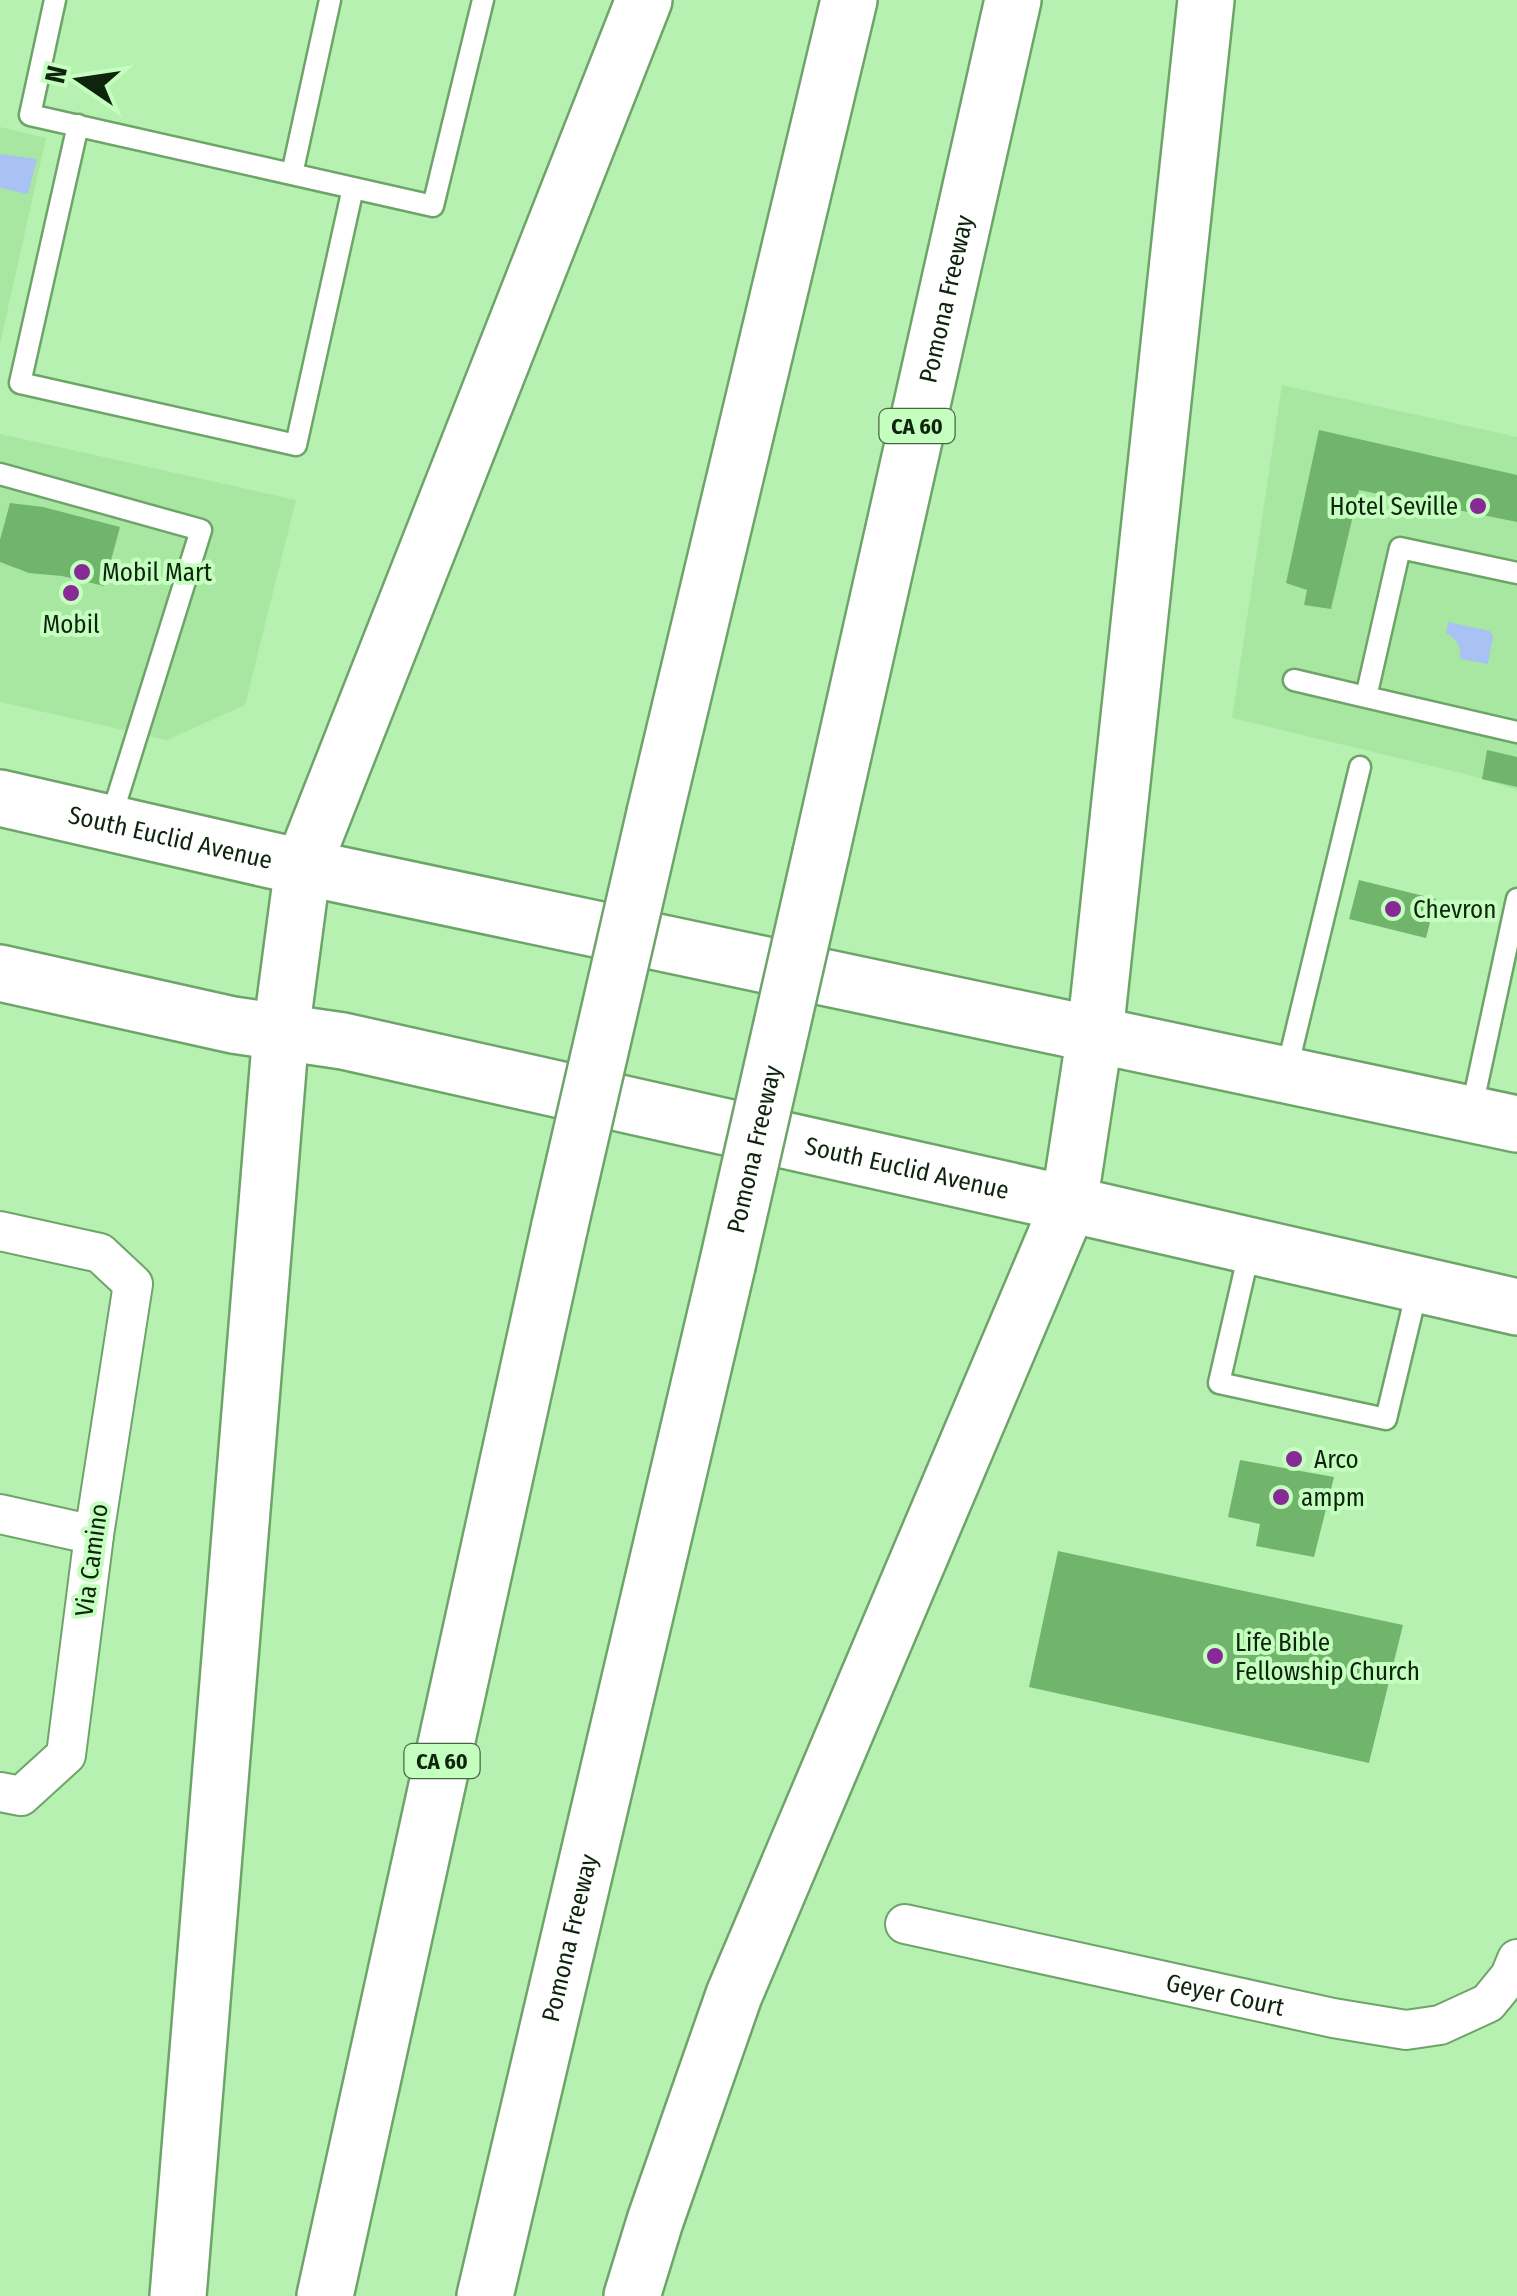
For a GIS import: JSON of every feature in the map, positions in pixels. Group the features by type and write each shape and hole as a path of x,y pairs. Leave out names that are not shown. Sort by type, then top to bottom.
{"main road":[{"path":"178,2296 281,1032 303,866 644,0"},
{"name":"CA 60","path":"325,2296 560,1226 849,0"},
{"name":"Pomona Freeway","path":"485,2296 728,1266 1014,0"},
{"path":"632,2296 734,1995 1069,1204 1095,1034 1206,0"},
{"name":"South Euclid Avenue","path":"0,798 1494,1119"},
{"name":"South Euclid Avenue","path":"0,973 232,1025 343,1041 1517,1308"}],"street":[{"name":"Via Camino","path":"0,1231 100,1254 132,1284 66,1756 22,1796 0,1792"},
{"path":"0,1514 94,1535"},
{"name":"Geyer Court","path":"905,1924 1333,2018 1406,2030 1440,2025 1488,2003 1510,1976 1517,1959"}],"lane":[{"path":"54,0 30,114 433,206 483,0"},
{"path":"292,174 330,0"},
{"path":"78,125 20,383 296,446 353,188"},
{"path":"0,474 200,530 109,823"},
{"path":"1366,697 1400,548 1517,572"},
{"path":"1294,680 1517,732"},
{"path":"1285,1074 1360,767"},
{"path":"1494,1119 1517,899"},
{"path":"1250,1246 1219,1383 1386,1419 1418,1285"}],"shaded area":[{"path":"0,127 46,138 0,344"},
{"path":"1282,385 1517,437 1517,790 1232,718"},
{"path":"0,434 296,500 245,705 167,740 0,702"}],"water":[{"path":"0,154 37,159 28,194 0,188"},
{"path":"1448,622 1490,631 1493,636 1488,664 1460,659 1457,643 1446,633"}],"building":[{"name":"Hotel Seville","path":"1319,430 1517,475 1517,522 1359,490 1331,609 1304,605 1307,590 1286,583"},
{"path":"10,503 43,507 120,527 104,586 29,573 0,562 0,540"},
{"path":"1487,750 1517,757 1517,787 1482,779"},
{"name":"Chevron","path":"1359,880 1436,899 1426,938 1349,919"},
{"name":"ampm","path":"1240,1460 1334,1477 1314,1557 1256,1546 1260,1524 1228,1517"},
{"name":"Life Bible Fellowship Church","path":"1058,1551 1403,1625 1369,1763 1029,1687"}],"place":[{"name":"Hotel Seville","path":"1478,506"},
{"name":"Mobil Mart","path":"82,572"},
{"name":"Mobil","path":"71,593"},
{"name":"Chevron","path":"1393,909"},
{"name":"Arco","path":"1294,1459"},
{"name":"ampm","path":"1281,1497"},
{"name":"Life Bible Fellowship Church","path":"1215,1656"}]}
